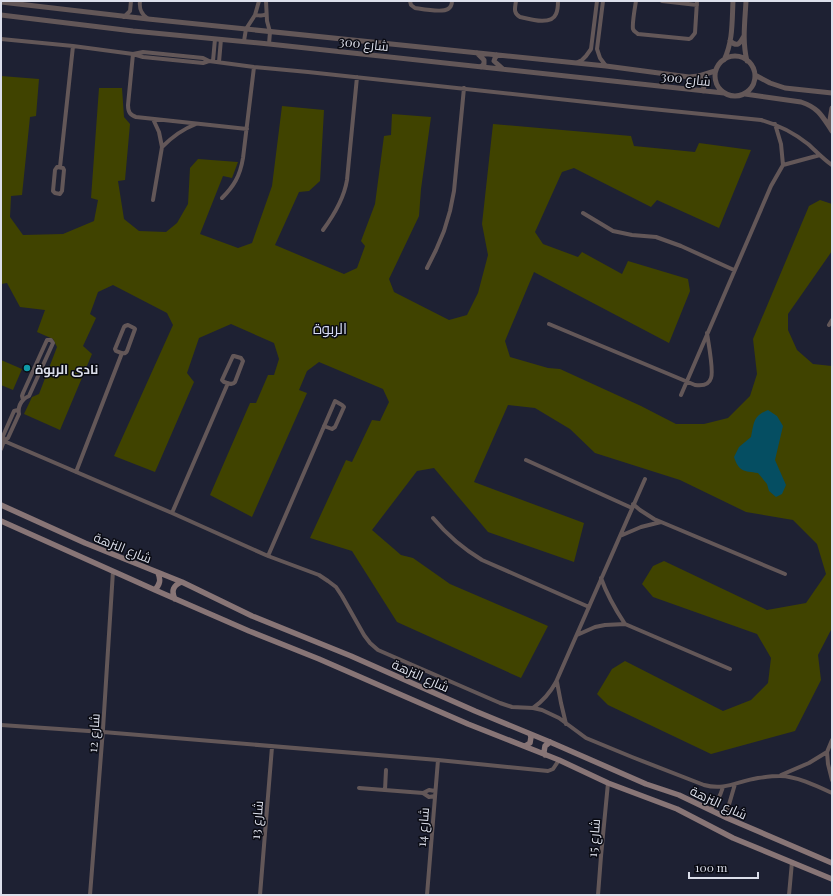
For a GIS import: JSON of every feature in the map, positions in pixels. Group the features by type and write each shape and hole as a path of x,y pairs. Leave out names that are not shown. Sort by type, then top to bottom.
{"main road":[{"name":"شارع النزهة","path":"1,505 85,543 182,582 252,616 351,656 646,784 679,795 727,818 832,863"},
{"name":"شارع النزهة","path":"1,521 249,631 325,661 468,724 559,760 608,784 676,810 761,850 832,879"},
{"path":"155,590 160,582 158,573"},
{"path":"176,599 173,595 174,587 182,582"},
{"path":"525,746 530,743 530,734"},
{"path":"545,755 544,748 550,742"}],"street":[{"path":"124,16 130,11 132,1"},
{"path":"140,1 141,11 148,19"},
{"path":"244,41 246,29 255,14 259,1"},
{"path":"266,1 266,14 270,32 269,44"},
{"path":"410,1 411,5 415,8 444,11 450,8 452,1"},
{"path":"516,1 515,11 517,16 546,21 552,19 556,15 558,1"},
{"path":"576,63 582,60 589,52 592,44 597,1"},
{"path":"603,1 598,54 606,66"},
{"path":"636,1 633,26 636,33 686,39 691,38 695,33 697,3 662,1"},
{"path":"733,1 730,41 727,54 716,71 715,76 717,86 724,93 732,96 745,94 801,102 809,105 822,116 832,130"},
{"path":"746,1 744,36 747,61"},
{"name":"شارع 300","path":"1,2 689,76 699,76 716,71"},
{"path":"255,14 260,16 264,16 266,14"},
{"name":"شارع 300","path":"1,15 133,31 244,41 724,93"},
{"path":"730,41 737,44 741,42 744,36"},
{"path":"1,39 133,54 143,52 203,58 211,61 254,67 762,120 775,124 799,137 832,165"},
{"path":"211,61 215,39"},
{"path":"219,62 221,39"},
{"path":"60,167 72,46"},
{"path":"589,52 598,54"},
{"path":"477,53 484,60 484,64 481,67"},
{"path":"133,54 128,111 131,115 136,117 247,129"},
{"path":"497,55 494,61 503,69"},
{"path":"724,60 733,57 743,58 753,67 755,76 754,81 752,86 745,94"},
{"path":"222,198 230,190 241,169 254,67"},
{"path":"699,76 703,81 703,91"},
{"path":"755,76 786,88 832,92"},
{"path":"323,230 334,215 346,190 358,77"},
{"path":"427,268 444,231 450,211 454,191 464,88"},
{"path":"832,108 830,120 832,130"},
{"path":"153,119 159,132 162,147 153,200"},
{"path":"162,147 178,133 197,124"},
{"path":"681,394 771,186 783,165 781,144 775,124"},
{"path":"783,165 820,155"},
{"path":"57,167 60,167 64,168 64,170 62,193 60,194 53,191 55,170 57,167"},
{"path":"582,214 613,231 632,235 656,237 681,246 734,270"},
{"path":"829,325 832,320"},
{"path":"549,324 695,386 702,386 708,383 712,377 707,333"},
{"path":"76,472 122,353 126,353 135,331 134,328 128,325 124,327 115,349 116,351 122,353"},
{"path":"1,449 4,441 3,436 14,411 18,410 23,400 28,396 53,343 51,340 47,340 35,365 23,393 23,400"},
{"path":"234,356 241,358 243,361 233,384 228,383 222,380 232,358 234,356"},
{"path":"35,365 41,368"},
{"path":"172,513 228,383"},
{"path":"268,556 334,401 344,406 335,427 332,428 324,426"},
{"path":"4,441 268,556 319,575 328,580 336,588 364,635 378,650 500,704 512,707 533,708 550,714 586,738 704,786 723,787 758,778 781,776 807,782 832,793"},
{"path":"526,460 632,506 662,522 785,574"},
{"path":"533,708 547,697 556,682 645,479"},
{"path":"433,518 455,542 482,560 589,607"},
{"path":"620,536 641,527 662,522"},
{"name":"شارع 12","path":"90,895 103,732 113,571"},
{"path":"602,578 609,597 625,624"},
{"path":"577,635 605,625 625,624 730,669"},
{"path":"556,682 566,724"},
{"path":"1,725 438,760 548,771 552,769 559,760"},
{"path":"832,740 827,752 832,780"},
{"name":"شارع 13","path":"260,895 272,747"},
{"path":"781,776 827,752"},
{"name":"شارع 14","path":"427,895 438,760"},
{"path":"385,790 386,770"},
{"name":"شارع 15","path":"598,895 608,784"},
{"path":"727,818 728,808 735,784"},
{"path":"710,810 719,800 723,787"},
{"path":"359,788 423,794 429,797 435,796"},
{"path":"423,794 429,790 435,791"},
{"path":"789,895 792,862"}],"shaded area":[{"path":"1,76 39,79 36,116 30,117 22,195 11,196 10,217 23,235 63,234 94,221 98,200 91,198 99,88 122,88 124,117 130,124 125,180 118,181 124,219 139,231 166,232 177,223 188,204 190,168 198,159 238,162 232,178 223,176 200,234 238,248 252,243 272,186 282,106 324,110 320,181 309,191 299,192 275,245 344,274 357,268 365,246 361,241 375,204 384,136 391,135 392,114 431,117 421,189 419,216 389,279 394,292 449,320 467,315 478,293 488,255 482,224 493,124 631,136 634,146 695,152 699,143 751,150 719,228 657,200 651,207 574,168 562,172 535,232 543,244 578,257 582,252 622,274 628,261 688,279 690,291 669,343 534,272 505,341 510,357 548,368 560,369 641,406 676,424 704,424 728,418 750,396 757,374 753,339 809,206 820,200 832,204 832,251 788,314 788,330 797,350 813,364 832,366 832,628 818,655 821,680 795,731 711,754 608,705 597,694 612,669 625,661 723,711 751,700 768,683 771,658 757,634 653,597 642,584 653,566 664,561 767,610 806,603 826,574 817,544 793,520 746,512 680,480 595,453 570,429 535,408 508,405 474,482 584,523 574,562 488,532 434,468 417,471 372,530 401,555 413,558 450,584 548,626 521,678 397,622 352,551 310,538 346,460 352,462 372,420 380,421 389,402 383,389 319,362 307,371 299,390 307,393 252,517 210,495 250,403 256,403 268,375 274,375 279,359 274,343 231,324 199,338 187,373 194,382 155,472 114,456 173,325 167,313 113,285 98,292 90,314 96,318 83,346 92,354 60,430 24,414 32,397 39,394 57,347 53,339 37,332 45,310 20,307 7,283 1,284"},
{"path":"1,360 22,369 13,390 1,385"}],"water":[{"path":"768,410 777,416 783,426 775,460 786,485 782,494 776,497 769,491 767,484 758,473 749,472 740,468 734,457 739,447 751,437 757,417"}],"place":[{"name":"نادى الربوة","path":"27,368"}],"district":[{"name":"الربوة","path":"330,328"}]}
